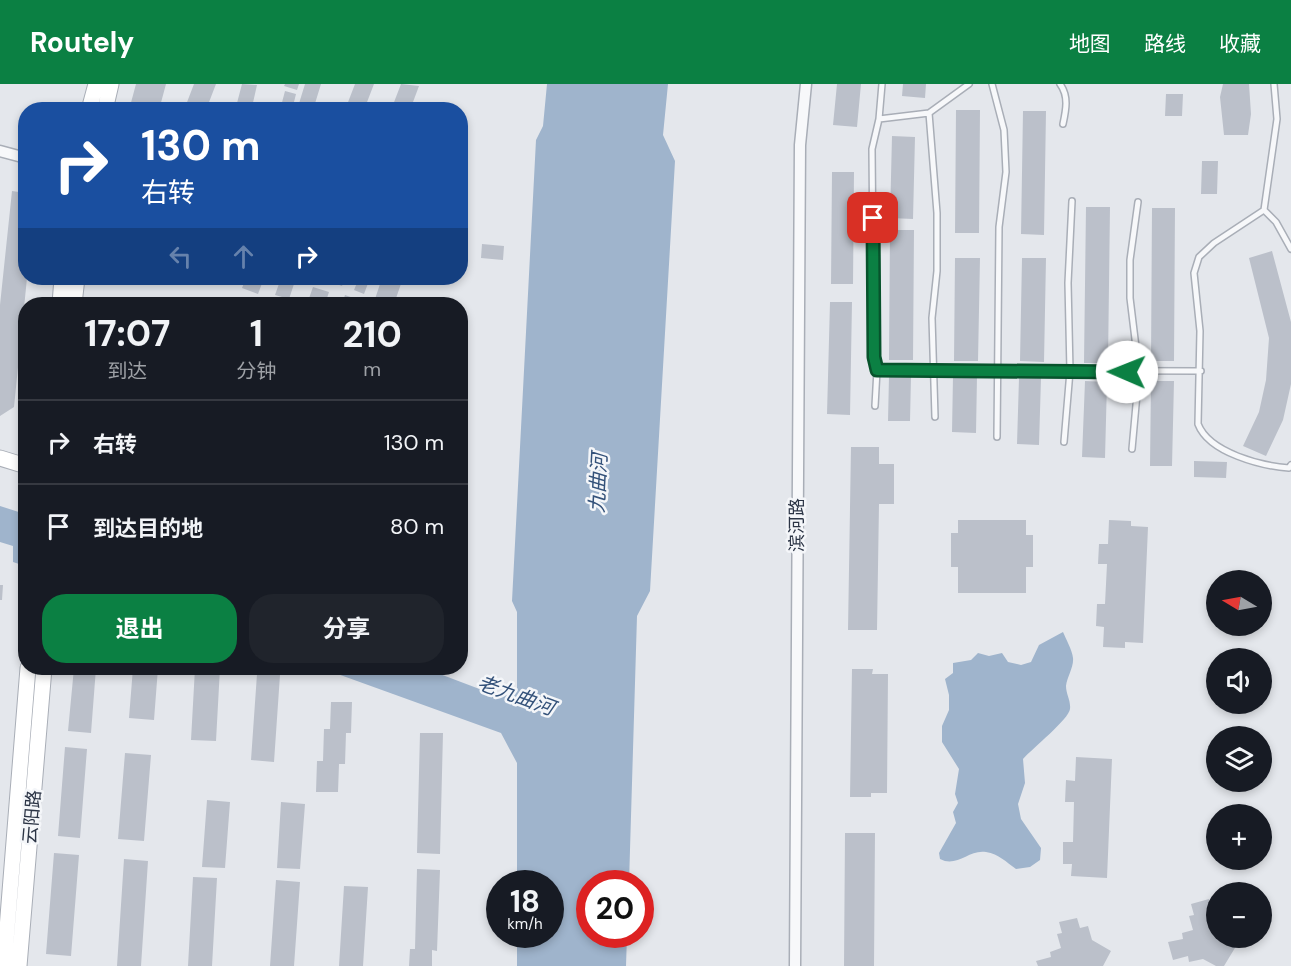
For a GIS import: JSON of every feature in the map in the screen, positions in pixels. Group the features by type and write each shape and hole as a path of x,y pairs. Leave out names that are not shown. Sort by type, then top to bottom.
{"street":[{"path":"91,102 96,84"},
{"path":"107,102 111,84"},
{"name":"滨河路","path":"795,966 800,145 806,84"},
{"path":"0,151 18,156"},
{"path":"0,458 18,464"},
{"name":"云阳路","path":"4,966 27,675"},
{"name":"云阳路","path":"19,966 43,675"}],"lane":[{"path":"875,406 877,370 874,357 872,149 879,119 882,84"},
{"path":"879,119 929,113 969,84"},
{"path":"992,84 1004,130 1006,172 999,227 997,347 1000,370 997,436"},
{"path":"1060,84 1065,91 1066,108 1063,124"},
{"path":"1274,84 1277,119 1264,210 1214,243 1199,257 1194,280 1200,331 1201,371 1198,408 1202,433 1217,445 1274,467 1289,468 1291,465"},
{"path":"929,113 937,213 937,270 932,318 935,417"},
{"path":"1064,442 1070,371 1068,284 1072,201"},
{"path":"1131,449 1139,372 1130,298 1130,260 1138,202"},
{"path":"1264,210 1276,222 1291,249"},
{"path":"877,370 1201,371"}],"water":[{"path":"547,84 668,84 663,135 675,161 650,591 637,616 629,870 576,870 576,948 627,948 626,966 517,966 517,948 564,948 564,870 517,870 517,763 501,733 340,675 442,675 490,693 507,695 517,690 517,612 512,601 536,140 543,126"},
{"path":"0,506 18,512 18,564 13,562 13,546 0,542"},
{"path":"1063,632 1073,658 1066,686 1070,709 1057,726 1023,759 1025,783 1018,804 1021,819 1041,848 1040,860 1030,867 1016,869 999,856 986,852 974,853 952,861 940,859 939,853 956,823 953,812 958,803 955,794 959,769 942,742 942,726 949,710 949,695 945,679 953,673 953,663 971,660 978,653 989,656 1002,653 1008,662 1021,665 1031,662 1039,645"}],"building":[{"path":"136,84 166,84 161,102 131,102"},
{"path":"194,84 216,84 209,102 187,102"},
{"path":"242,84 257,85 253,102 237,102"},
{"path":"285,84 299,84 297,90 284,86"},
{"path":"305,84 321,84 315,102 299,102"},
{"path":"355,84 374,84 367,102 348,102"},
{"path":"401,84 419,86 413,102 394,102"},
{"path":"837,84 861,84 857,127 833,125"},
{"path":"903,84 926,84 925,98 902,96"},
{"path":"1223,84 1249,84 1251,114 1248,135 1224,135 1220,97"},
{"path":"285,91 296,94 294,102 282,102"},
{"path":"1166,94 1183,94 1182,116 1165,116"},
{"path":"956,110 980,110 979,233 955,233"},
{"path":"1023,111 1046,111 1044,235 1021,234"},
{"path":"892,136 915,137 913,219 890,218"},
{"path":"1202,161 1218,161 1217,194 1201,194"},
{"path":"832,172 854,172 853,284 831,284"},
{"path":"12,191 18,192 18,285 26,285 25,297 18,297 18,367 14,407 0,416 0,305"},
{"path":"1086,207 1110,207 1108,363 1084,363"},
{"path":"1152,208 1175,208 1174,361 1151,361"},
{"path":"890,230 914,230 913,360 889,360"},
{"path":"482,244 504,246 503,260 481,258"},
{"path":"1272,251 1291,322 1291,384 1283,420 1266,456 1243,446 1259,412 1266,380 1269,338 1249,258"},
{"path":"955,258 980,258 978,361 954,361"},
{"path":"1022,258 1046,258 1044,362 1020,361"},
{"path":"243,285 261,285 258,294 242,288"},
{"path":"279,285 294,285 290,297 275,295"},
{"path":"356,285 367,285 364,294 354,290"},
{"path":"380,285 401,285 396,297 376,297"},
{"path":"313,287 329,292 327,297 309,297"},
{"path":"830,302 852,302 850,415 827,414"},
{"path":"889,376 911,376 910,421 888,421"},
{"path":"953,376 977,376 976,433 952,432"},
{"path":"1019,378 1041,378 1039,445 1017,444"},
{"path":"1085,381 1107,382 1105,458 1082,457"},
{"path":"1151,381 1174,381 1172,466 1150,466"},
{"path":"851,447 879,447 879,464 894,464 894,504 879,504 877,630 848,630"},
{"path":"1194,461 1227,462 1226,478 1194,477"},
{"path":"958,520 1026,520 1026,535 1033,535 1033,567 1026,567 1026,593 958,593 958,567 951,567 951,533 958,533"},
{"path":"1109,520 1131,521 1131,526 1148,527 1143,643 1125,642 1125,648 1103,647 1104,627 1096,626 1097,604 1105,604 1107,564 1098,564 1099,544 1108,544"},
{"path":"0,585 3,585 2,600 0,600"},
{"path":"852,669 873,669 872,674 888,674 887,793 871,793 871,797 850,797"},
{"path":"73,675 95,675 91,733 68,731"},
{"path":"132,675 157,675 154,720 129,718"},
{"path":"195,675 220,675 216,741 191,740"},
{"path":"257,675 280,675 274,762 251,760"},
{"path":"331,702 352,702 351,733 346,733 345,764 339,764 338,792 316,792 317,761 323,761 324,729 330,729"},
{"path":"420,733 443,733 440,854 417,853"},
{"path":"65,747 87,749 80,838 58,836"},
{"path":"125,753 151,755 144,841 118,839"},
{"path":"1076,757 1112,759 1107,878 1071,876 1072,864 1063,864 1063,842 1073,842 1074,802 1065,802 1066,780 1075,781"},
{"path":"207,800 230,802 225,868 202,867"},
{"path":"281,802 305,804 300,869 277,868"},
{"path":"845,833 875,833 874,966 844,966"},
{"path":"54,853 79,855 71,956 46,954"},
{"path":"124,859 148,861 141,966 117,966"},
{"path":"417,869 440,870 437,951 432,950 432,966 409,966 410,949 415,949"},
{"path":"193,877 217,878 212,966 188,966"},
{"path":"276,880 300,882 294,966 270,966"},
{"path":"344,886 368,887 363,966 339,966"},
{"path":"1206,900 1206,948 1235,948 1224,966 1216,966 1203,959 1189,962 1188,956 1173,960 1168,942 1183,939 1182,933 1193,930 1189,916 1194,915 1191,904"},
{"path":"1077,918 1080,928 1088,926 1092,940 1111,951 1103,966 1038,966 1036,961 1051,957 1050,952 1061,948 1057,934 1062,933 1059,922"}],"route":[{"path":"873,218 874,357 877,370 1127,372"}],"water label":[{"name":"九曲河","path":"598,483"},
{"name":"老九曲河","path":"516,695"}]}
